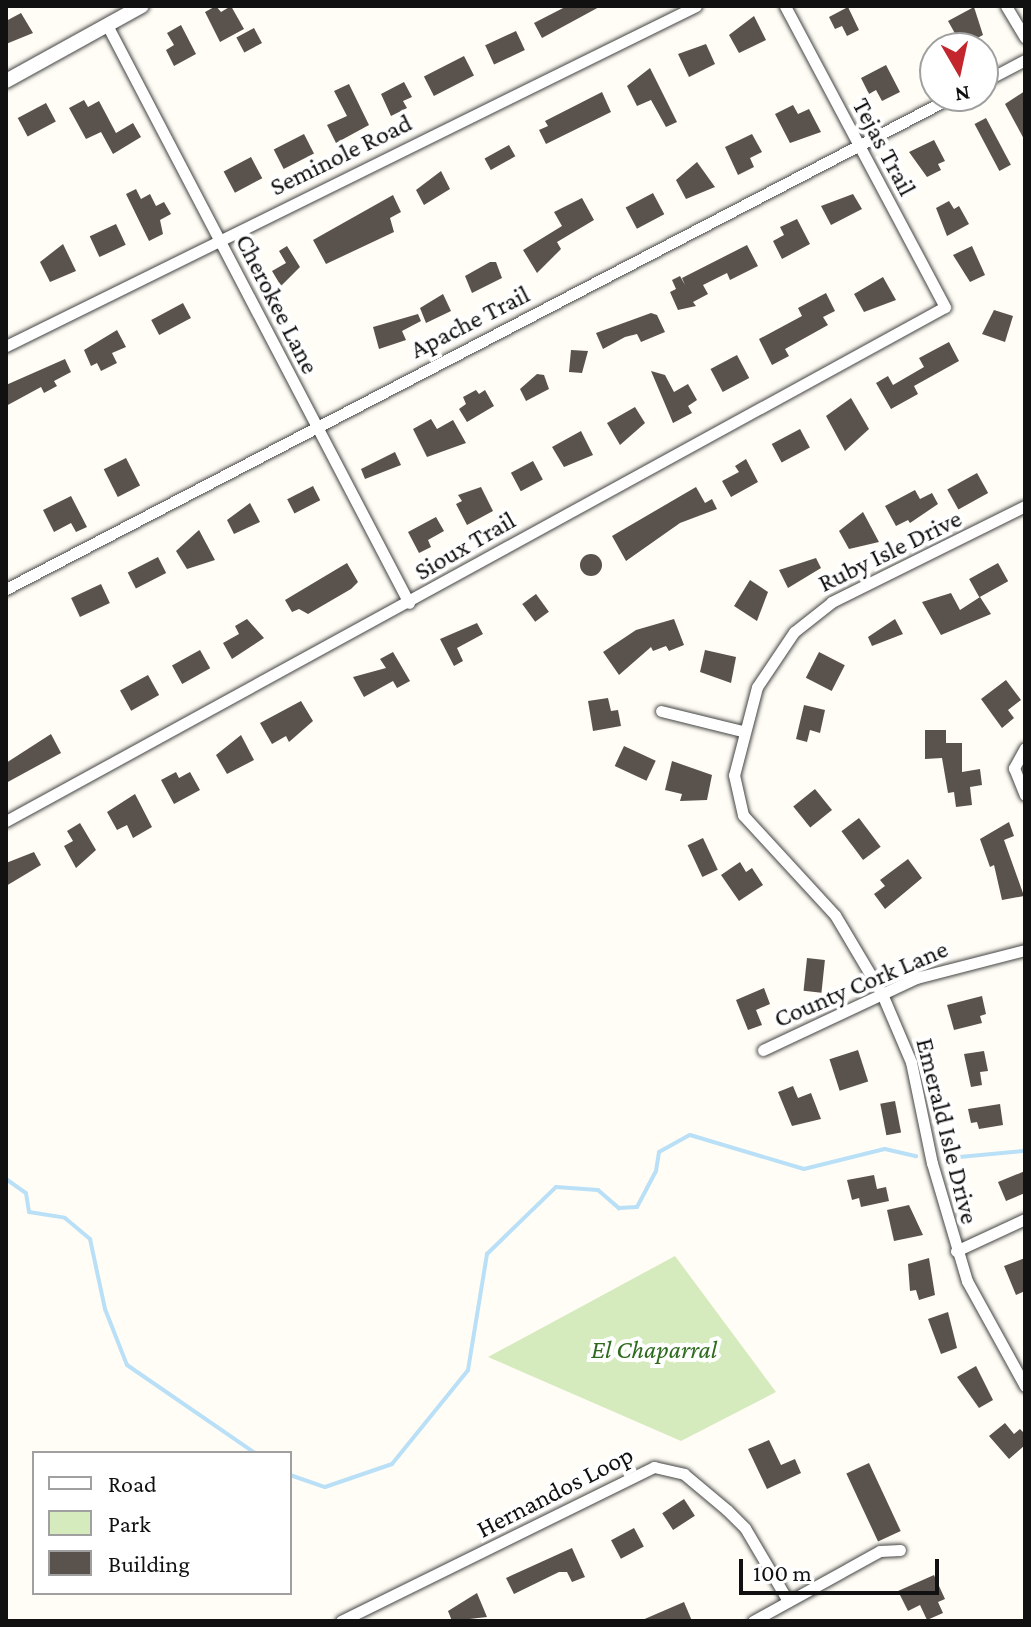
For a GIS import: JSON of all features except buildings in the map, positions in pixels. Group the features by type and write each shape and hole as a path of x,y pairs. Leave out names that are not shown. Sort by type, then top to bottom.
{"street":[{"path":"6,81 142,6"},
{"name":"Seminole Road","path":"6,346 696,6"},
{"name":"Tejas Trail","path":"785,6 945,307"},
{"path":"1006,6 1025,38"},
{"name":"Cherokee Lane","path":"107,25 409,603"},
{"path":"999,74 1025,60"},
{"name":"Apache Trail","path":"6,589 922,112"},
{"name":"Sioux Trail","path":"6,821 945,307"},
{"name":"Ruby Isle Drive","path":"742,731 764,672 805,621 832,602 1025,506"},
{"path":"661,711 742,731"},
{"name":"Emerald Isle Drive","path":"742,731 734,775 743,815 835,915 882,994 911,1062 956,1251 987,1324 1025,1386"},
{"path":"1025,748 1014,768 1025,795"},
{"name":"County Cork Lane","path":"763,1050 882,994 946,968 1025,950"},
{"path":"956,1251 1025,1219"},
{"name":"Hernandos Loop","path":"341,1621 654,1467 684,1474 727,1510 745,1528 788,1601"},
{"path":"753,1621 880,1551 900,1550"}],"green space":[{"name":"El Chaparral","path":"675,1256 776,1392 681,1441 488,1357"}],"waterway":[{"path":"292,1476 325,1487 392,1464 468,1370 487,1254 556,1187 598,1190 619,1208 637,1207 656,1171 659,1152 690,1135 804,1169 885,1149 916,1156"},
{"path":"949,1158 1023,1151"},
{"path":"6,1179 26,1193 29,1212 65,1218 90,1239 105,1309 127,1365 252,1451"}]}
